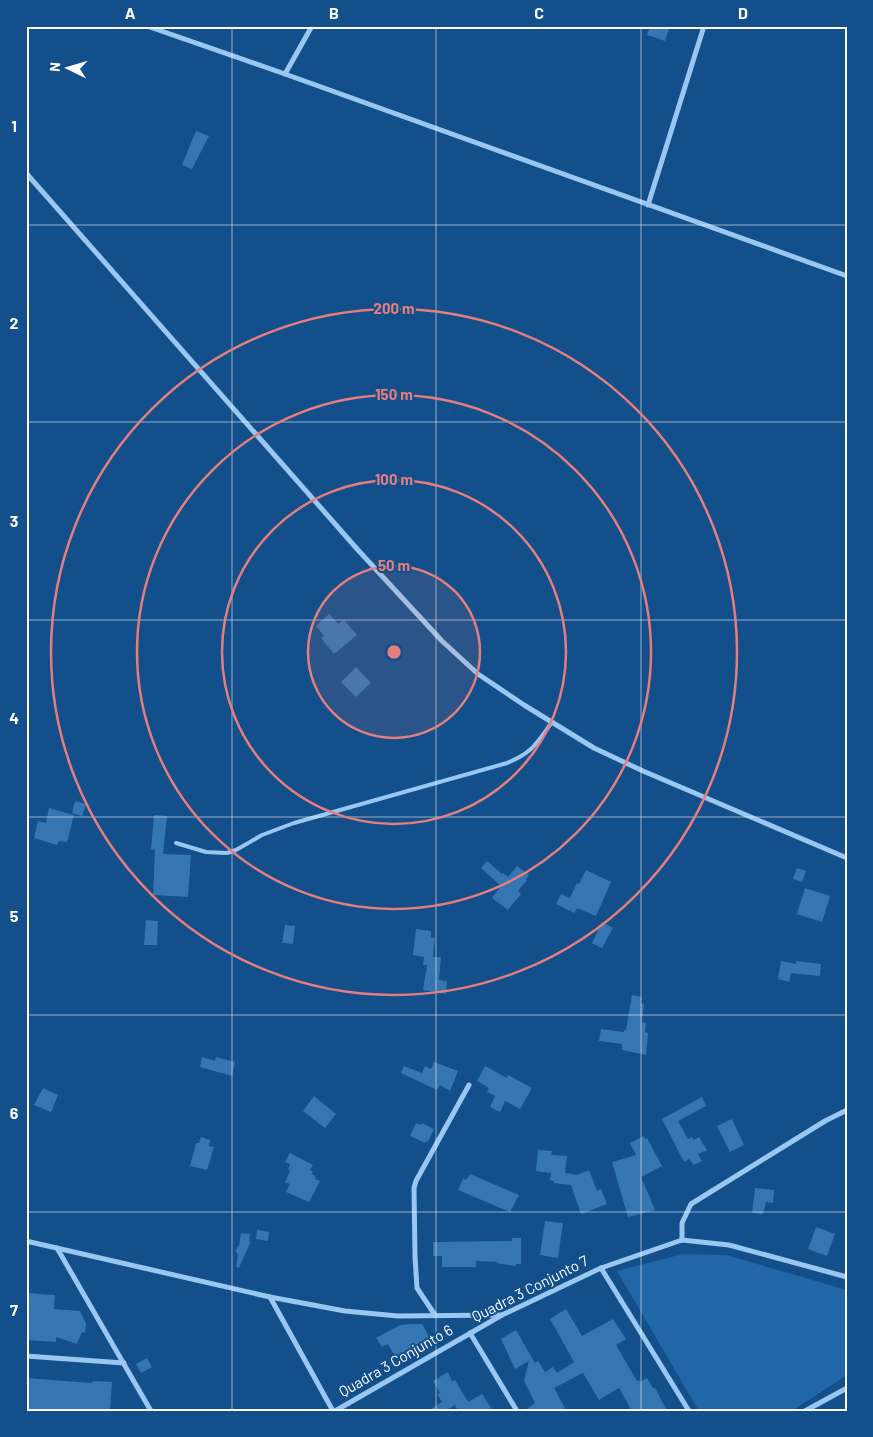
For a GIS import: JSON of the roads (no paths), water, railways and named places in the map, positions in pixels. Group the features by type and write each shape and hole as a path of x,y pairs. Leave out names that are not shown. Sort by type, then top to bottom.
{"street":[{"path":"147,26 847,276"},
{"path":"285,74 312,26"},
{"path":"648,206 704,26"},
{"path":"26,173 358,550 442,641 478,674 594,748 643,771 847,858"},
{"path":"435,1315 417,1288 414,1188 416,1181 469,1085"},
{"path":"847,1110 825,1121 691,1204 682,1223 682,1240 729,1245 847,1277"},
{"name":"Quadra 3 Conjunto 7","path":"470,1333 502,1315 601,1268 682,1240"},
{"path":"26,1241 320,1307 398,1316 502,1315"},
{"path":"57,1248 152,1411"},
{"path":"601,1268 689,1411"},
{"path":"270,1297 334,1411"},
{"name":"Quadra 3 Conjunto 6","path":"334,1411 470,1333 516,1411"},
{"path":"26,1356 124,1363"},
{"path":"805,1411 847,1388"}],"lane":[{"path":"176,843 206,852 227,853 262,835 294,823 507,763 520,758 533,749 552,722"}]}
